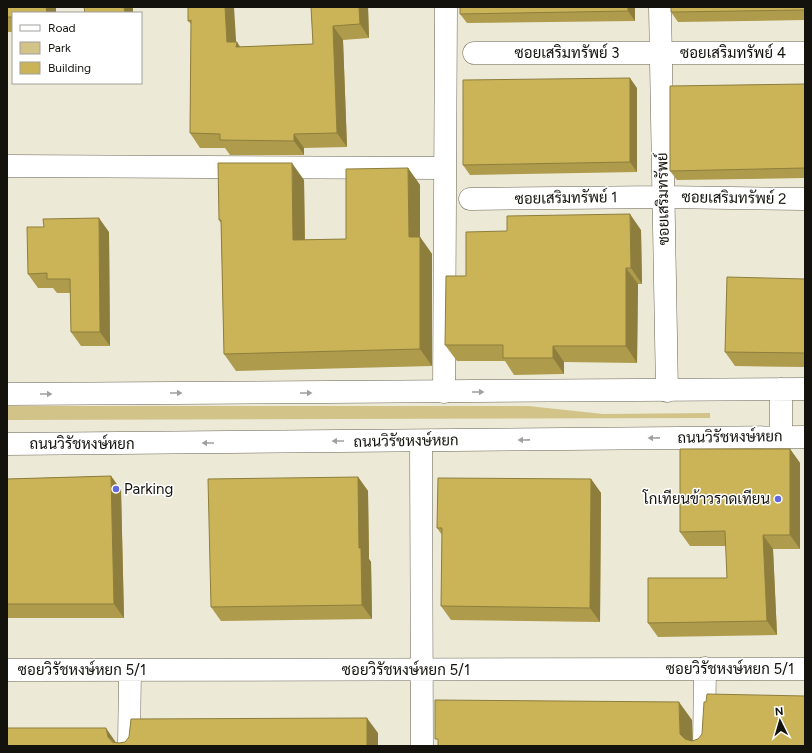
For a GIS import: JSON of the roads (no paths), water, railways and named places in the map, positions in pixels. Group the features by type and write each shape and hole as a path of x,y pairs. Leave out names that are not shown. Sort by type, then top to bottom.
{"street":[{"path":"444,392 446,7"},
{"name":"ซอยเสริมทรัพย์","path":"660,7 667,391"},
{"name":"ซอยเสริมทรัพย์ 3","path":"474,53 661,54"},
{"name":"ซอยเสริมทรัพย์ 4","path":"661,54 805,53"},
{"path":"7,166 445,168"},
{"name":"ซอยเสริมทรัพย์ 2","path":"663,197 805,199"},
{"name":"ซอยเสริมทรัพย์ 1","path":"470,199 663,197"},
{"path":"7,394 667,391 805,388"},
{"path":"781,389 781,437"},
{"name":"ถนนวิรัชหงษ์หยก","path":"7,444 805,437"},
{"path":"421,441 423,670 422,746"},
{"path":"704,746 705,668"},
{"name":"ซอยวิรัชหงษ์หยก 5/1","path":"7,670 805,669"},
{"path":"129,746 130,670"}],"place":[{"name":"Parking","path":"116,489"},
{"name":"โกเทียนข้าวราดเทียน","path":"778,499"}]}
